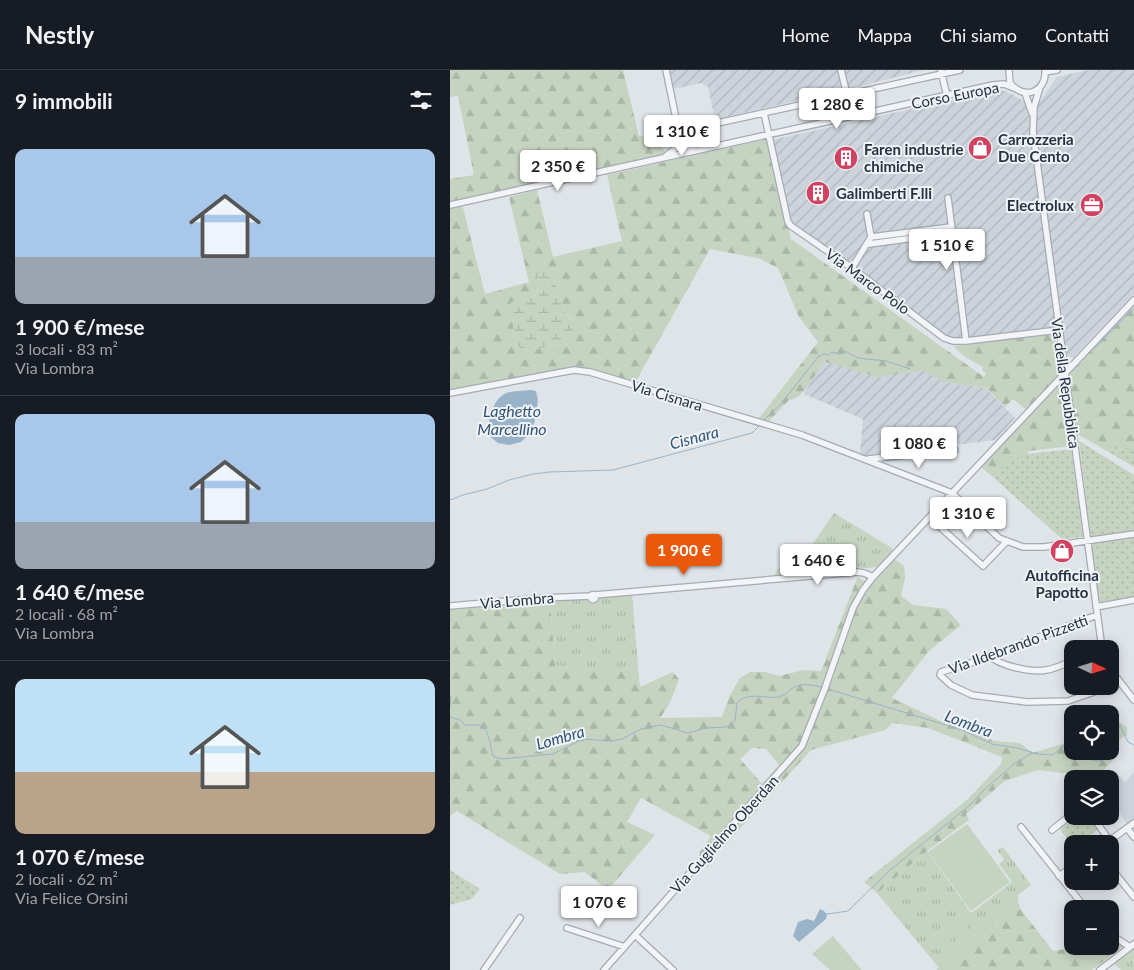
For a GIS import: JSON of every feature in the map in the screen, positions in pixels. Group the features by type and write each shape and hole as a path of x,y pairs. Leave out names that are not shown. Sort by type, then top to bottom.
{"street":[{"path":"666,70 680,138 688,148 702,150"},
{"path":"842,70 852,116"},
{"name":"Corso Europa","path":"662,159 676,148 680,138 690,128 847,95 942,72 960,70"},
{"path":"1009,70 1008,78 1014,88"},
{"path":"1045,71 1057,70"},
{"name":"Via della Repubblica","path":"1045,71 1043,83 1034,107 1033,132 1101,640"},
{"path":"942,72 947,96"},
{"name":"Corso Europa","path":"450,205 993,85 1004,84 1025,93"},
{"path":"1025,93 1040,87"},
{"name":"Via della Repubblica","path":"1025,93 1033,117"},
{"name":"Via Marco Polo","path":"764,113 788,222 944,338 953,341 966,341 1059,330"},
{"path":"948,198 966,341"},
{"path":"852,268 871,237 867,214"},
{"path":"868,244 952,230"},
{"path":"871,237 952,230"},
{"name":"Via Guglielmo Oberdan","path":"604,970 802,746 853,608 873,577 1134,300"},
{"name":"Via Cisnara","path":"450,393 574,370 590,372 830,445 840,451 952,493"},
{"path":"865,460 955,450"},
{"path":"952,493 991,532 1006,541 1023,547 1032,548 1134,534"},
{"path":"931,515 942,528 983,566 1006,541"},
{"name":"Via Lombra","path":"450,606 542,598 592,596 857,572 873,577"},
{"path":"1096,606 1134,600"},
{"name":"Via Ildebrando Pizzetti","path":"1097,615 941,672 940,675 951,685 972,695 1027,702 1068,701 1120,683"},
{"path":"989,655 993,660 1001,664 1032,670 1048,670 1064,664"},
{"path":"1120,683 1134,700"},
{"path":"1052,830 1064,820"},
{"path":"1118,835 1134,823"},
{"path":"1021,827 1079,900"},
{"path":"1127,828 1134,837"},
{"path":"1059,876 1064,873"},
{"path":"1119,878 1134,897"},
{"path":"484,970 520,918"},
{"path":"567,928 625,947"},
{"path":"635,935 673,970"},
{"path":"1100,970 1132,945 1119,938"}],"shaded area":[{"path":"670,70 924,70 715,119 708,87 701,83 674,89"},
{"path":"1088,70 1134,70 1134,294 1073,358 1067,356 1057,327 952,339 792,222 772,140 997,90 1005,91 1037,106 1057,77"},
{"path":"823,360 877,377 923,371 944,382 986,388 1015,418 996,440 860,456 863,419 804,394"},
{"path":"1134,771 1134,819 1127,824 1119,812 1119,776 1125,783"}],"green space":[{"path":"450,70 623,70 639,136 666,132 659,144 667,154 450,202 450,179 474,175 458,96 450,97"},
{"path":"767,139 791,239 984,377 986,373 982,370 983,367 965,357 953,346 1055,334 1060,373 1069,373 1134,306 1134,447 1105,450 1079,435 1070,437 1071,446 1028,451 1013,460 994,478 980,466 1029,412 1013,399 1005,407 987,388 944,382 923,371 877,377 823,361 809,385 800,395 789,400 769,421 759,418 818,342 799,317 778,268 758,258 710,249 635,383 589,369 571,368 450,390 450,207 462,204 485,294 529,282 509,197 537,190 553,257 622,241 607,175","holes":["552,274 565,312 572,320 563,345 548,346 527,352 517,346 509,303 537,295 536,285"]},
{"path":"544,271 552,274 565,312 575,325 563,345 548,346 527,352 517,346 509,303 537,295 538,273"},
{"path":"1079,441 1134,475 1134,531 1091,537"},
{"path":"1134,447 1134,467 1105,450"},
{"path":"1071,449 1083,537 1062,539 994,478 1013,460 1028,451 1029,454"},
{"path":"834,513 892,548 893,552 877,567 773,577 792,546 805,555"},
{"path":"1134,537 1134,597 1102,602 1098,600 1091,544 1093,542"},
{"path":"893,558 904,566 905,578 901,596 913,605 946,609 961,625 929,651 892,698 949,725 954,717 993,741 1020,743 1033,753 1064,743 1064,760 1113,760 1104,770 1064,770 1064,773 1038,770 1005,781 966,814 969,820 927,851 877,893 864,882 968,799 1001,764 1002,757 928,728 893,723 885,730 811,750 727,843 712,858 710,857 708,868 700,858 699,853 711,836 641,798 627,822 655,835 608,890 585,872 560,874 457,811 450,816 450,610 550,601 555,666 612,673 638,666 640,687 673,672 679,679 670,703 660,718 722,717 730,695 740,678 750,672 765,672 779,676 804,670 821,671 858,576 863,581 872,580","holes":["752,748 766,749 779,765 762,784 740,759"]},
{"path":"632,593 638,666 612,673 555,666 550,601 583,597 593,604 602,595"},
{"path":"1119,722 1127,727 1127,735 1119,740"},
{"path":"967,824 1010,882 971,911 928,852"},
{"path":"1065,825 1095,825 1098,829 1090,835 1064,835 1060,829"},
{"path":"1003,847 1031,885 1018,895 1018,901 987,932 973,936 970,943 939,968 877,893 927,851 971,913 1012,882 999,864 1004,859 997,850"},
{"path":"450,870 480,889 472,899 450,905"},
{"path":"1018,901 1021,910 1053,951 1064,949 1064,955 1112,955 1092,970 936,970 970,943 973,936 987,932"},
{"path":"959,914 968,927 945,944 936,931"},
{"path":"833,936 861,970 830,970 812,954"},
{"path":"1134,946 1134,970 1121,970 1113,963"}],"water":[{"name":"Laghetto Marcellino","path":"536,391 538,400 532,430 521,442 509,445 498,443 488,435 489,420 495,404 507,393"},
{"path":"820,909 827,914 826,919 799,942 793,936 798,922 807,919 814,921"}],"waterway":[{"name":"Cisnara","path":"1095,348 1134,308"},
{"name":"Cisnara","path":"764,420 780,405 818,357 823,354 829,355 832,352 840,354 845,351 858,358 886,361 910,369"},
{"name":"Cisnara","path":"450,500 533,474 613,470 752,433 760,425"},
{"name":"Lombra","path":"450,717 460,720 465,725 476,725 485,729 493,756 501,759 553,754 583,739 612,741 622,739 641,729 661,725 688,733 706,728 726,727 735,721 737,703 741,699 751,696 780,697 791,689 802,685 822,687"},
{"name":"Lombra","path":"828,689 962,730 992,744 1017,748 1037,754 1053,755 1064,746"},
{"name":"Lombra","path":"450,696 450,706"},
{"name":"Lombra","path":"1119,724 1128,742 1134,745"},
{"path":"827,914 848,911 889,871 970,805 987,787 1014,764 1032,753"},
{"name":"Lombra","path":"1093,760 1102,760"}],"place":[{"name":"Carrozzeria Due Cento","path":"980,148"},
{"name":"Faren industrie chimiche","path":"846,158"},
{"name":"Galimberti F.lli","path":"818,193"},
{"name":"Electrolux","path":"1092,205"},
{"name":"Autofficina Papotto","path":"1062,551"}]}
